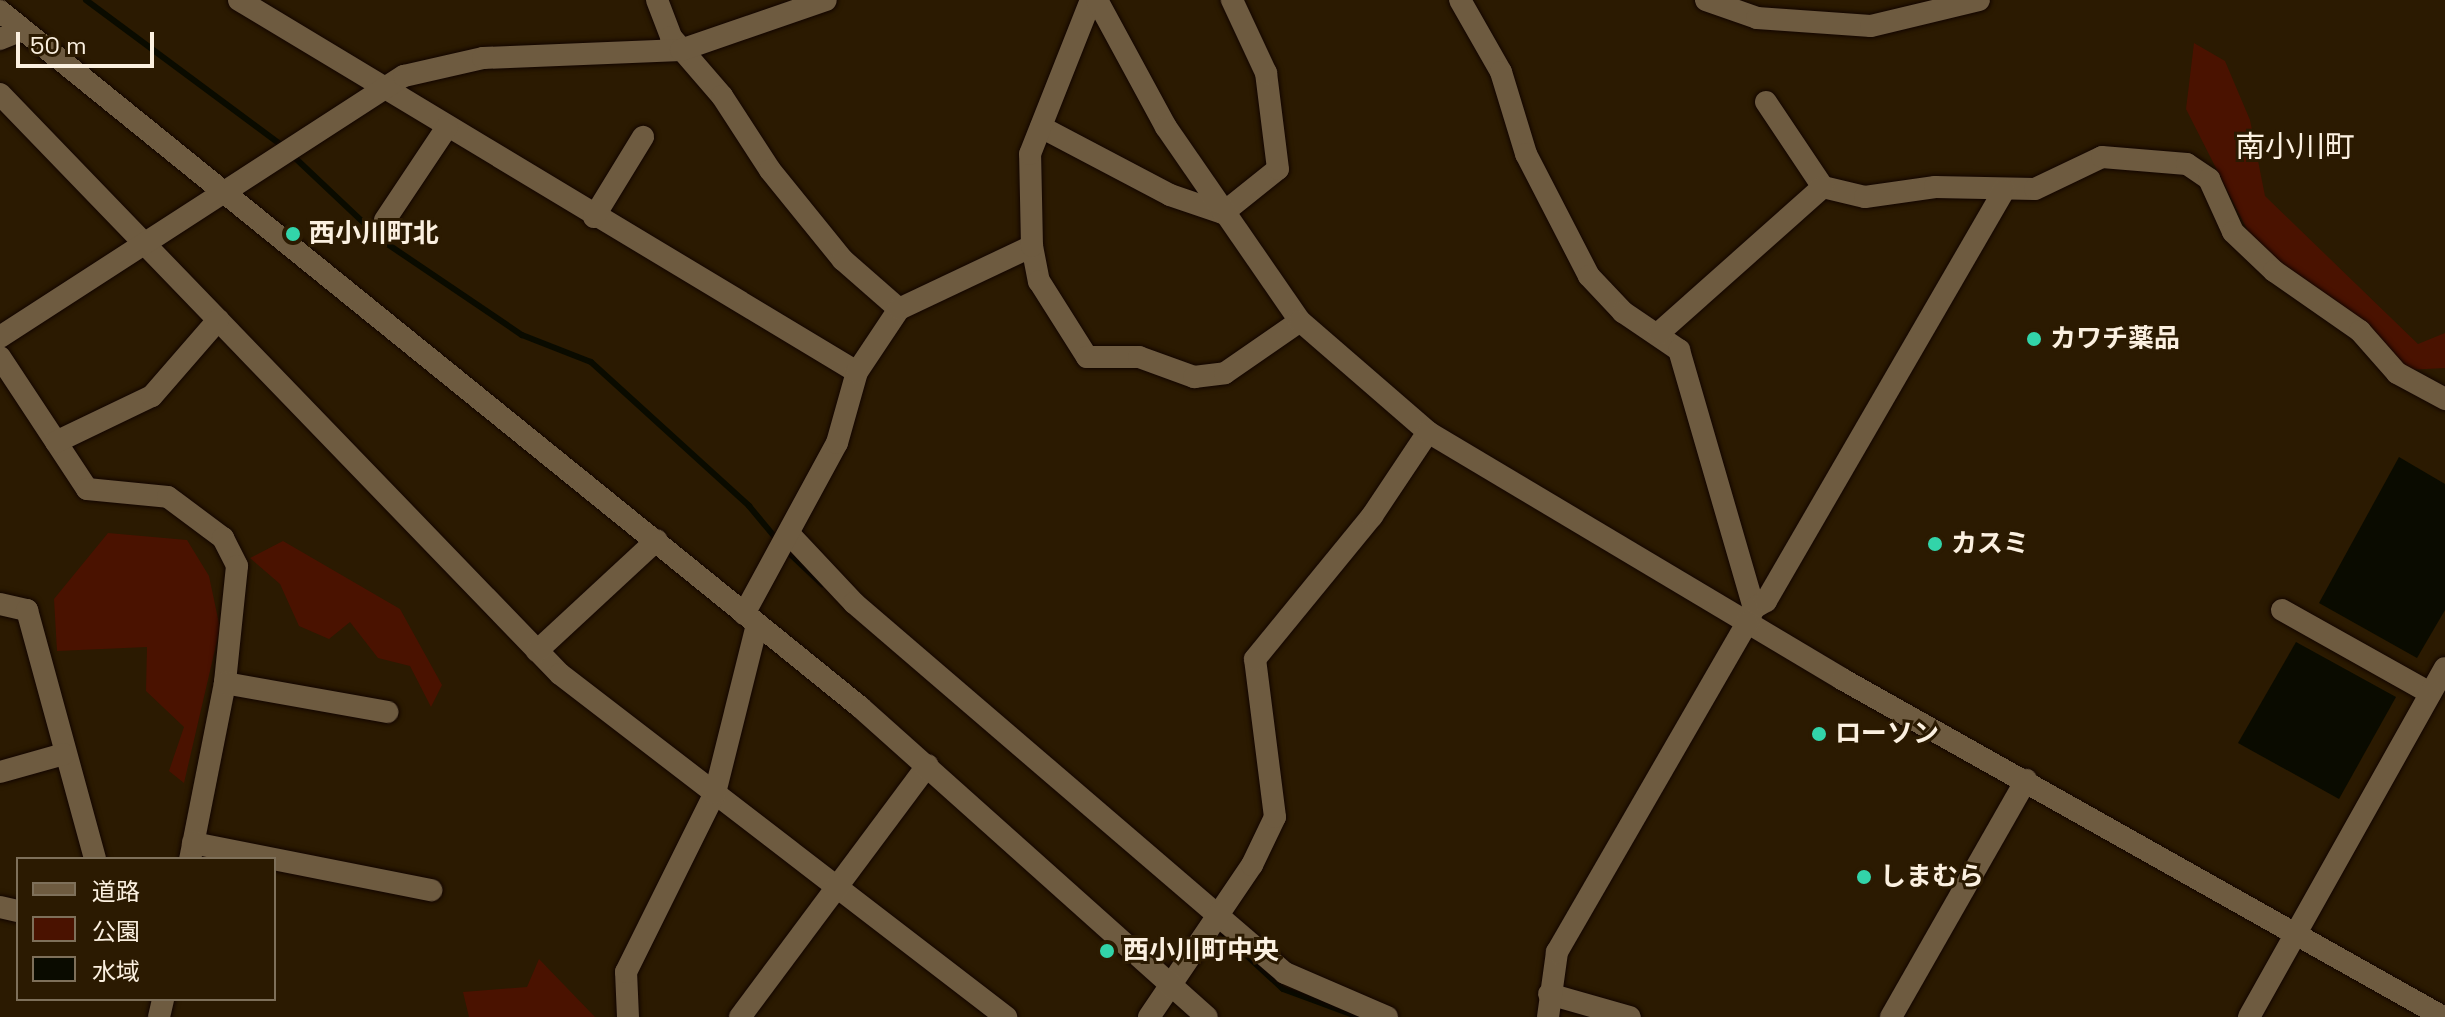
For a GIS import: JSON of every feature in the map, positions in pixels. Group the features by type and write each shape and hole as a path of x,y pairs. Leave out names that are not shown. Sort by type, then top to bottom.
{"street":[{"path":"239,0 594,217 857,372"},
{"path":"0,337 382,88 427,68 483,58 681,50 826,0"},
{"path":"1094,0 1030,154 1032,246 1039,281 1087,357 1139,357 1194,377 1225,373 1300,321"},
{"path":"1094,0 1223,213 1300,321 1428,432 1751,615 2026,780 2443,1017"},
{"path":"1223,213 1278,169 1266,73 1232,0"},
{"path":"1460,0 1501,72 1526,154 1589,276 1623,312 1660,332 1679,350 1751,615"},
{"path":"1706,0 1757,18 1871,26 1979,0"},
{"path":"662,2 681,50 843,260 899,309"},
{"path":"0,11 10,35 225,191 657,540 928,765 1170,990 1207,1017"},
{"path":"0,94 537,651 835,890 1006,1017"},
{"path":"1766,102 1823,187 1865,197 1935,187 2035,189 2102,157 2187,164 2209,179 2233,232 2274,271 2360,331 2397,373 2445,399"},
{"path":"385,220 447,127"},
{"path":"1041,127 1170,195 1223,213"},
{"path":"594,217 643,137"},
{"path":"1660,332 1823,187"},
{"path":"1548,1017 1557,952 1751,615 1766,601 2004,190"},
{"path":"628,1017 626,972 715,793 751,619 776,551 792,537 837,443 857,372 899,309 1032,246"},
{"path":"56,442 152,396 218,320"},
{"path":"0,357 87,489 168,497 223,538 237,566 225,683 192,851 229,857"},
{"path":"1149,1017 1221,912 1275,817 1255,659 1372,516 1428,432"},
{"path":"792,537 902,645 1221,912 1285,973 1387,1017"},
{"path":"537,651 657,540"},
{"path":"0,604 27,610 94,857"},
{"path":"2282,610 2430,693"},
{"path":"2249,1017 2445,668"},
{"path":"225,683 387,712"},
{"path":"0,772 64,754"},
{"path":"740,1017 928,765"},
{"path":"1891,1017 2026,780"},
{"path":"276,865 431,890"},
{"path":"1549,994 1630,1017"}],"green space":[{"path":"2194,43 2225,61 2250,120 2265,196 2418,344 2445,333 2445,368 2407,370 2253,241 2186,109"},
{"path":"108,533 187,540 209,576 220,628 184,783 169,771 184,727 146,691 147,647 57,651 54,599"},
{"path":"283,541 400,609 442,685 431,707 410,666 378,658 350,622 329,639 299,626 280,584 250,558"},
{"path":"539,959 595,1017 469,1017 463,992 527,987"}],"water":[{"path":"2399,457 2445,484 2445,610 2417,658 2319,603"},
{"path":"2296,642 2396,697 2339,799 2238,743"}],"waterway":[{"path":"86,0 284,147"},
{"path":"292,155 383,241 522,335 591,362 749,506 779,542"},
{"path":"786,550 822,584"},
{"path":"1216,927 1283,989 1359,1017"}],"place":[{"name":"西小川町北","path":"293,234"},
{"name":"カワチ薬品","path":"2034,339"},
{"name":"カスミ","path":"1935,544"},
{"name":"ローソン","path":"1819,734"},
{"name":"しまむら","path":"1864,877"},
{"name":"西小川町中央","path":"1107,951"}],"district":[{"name":"南小川町","path":"2295,147"}]}
